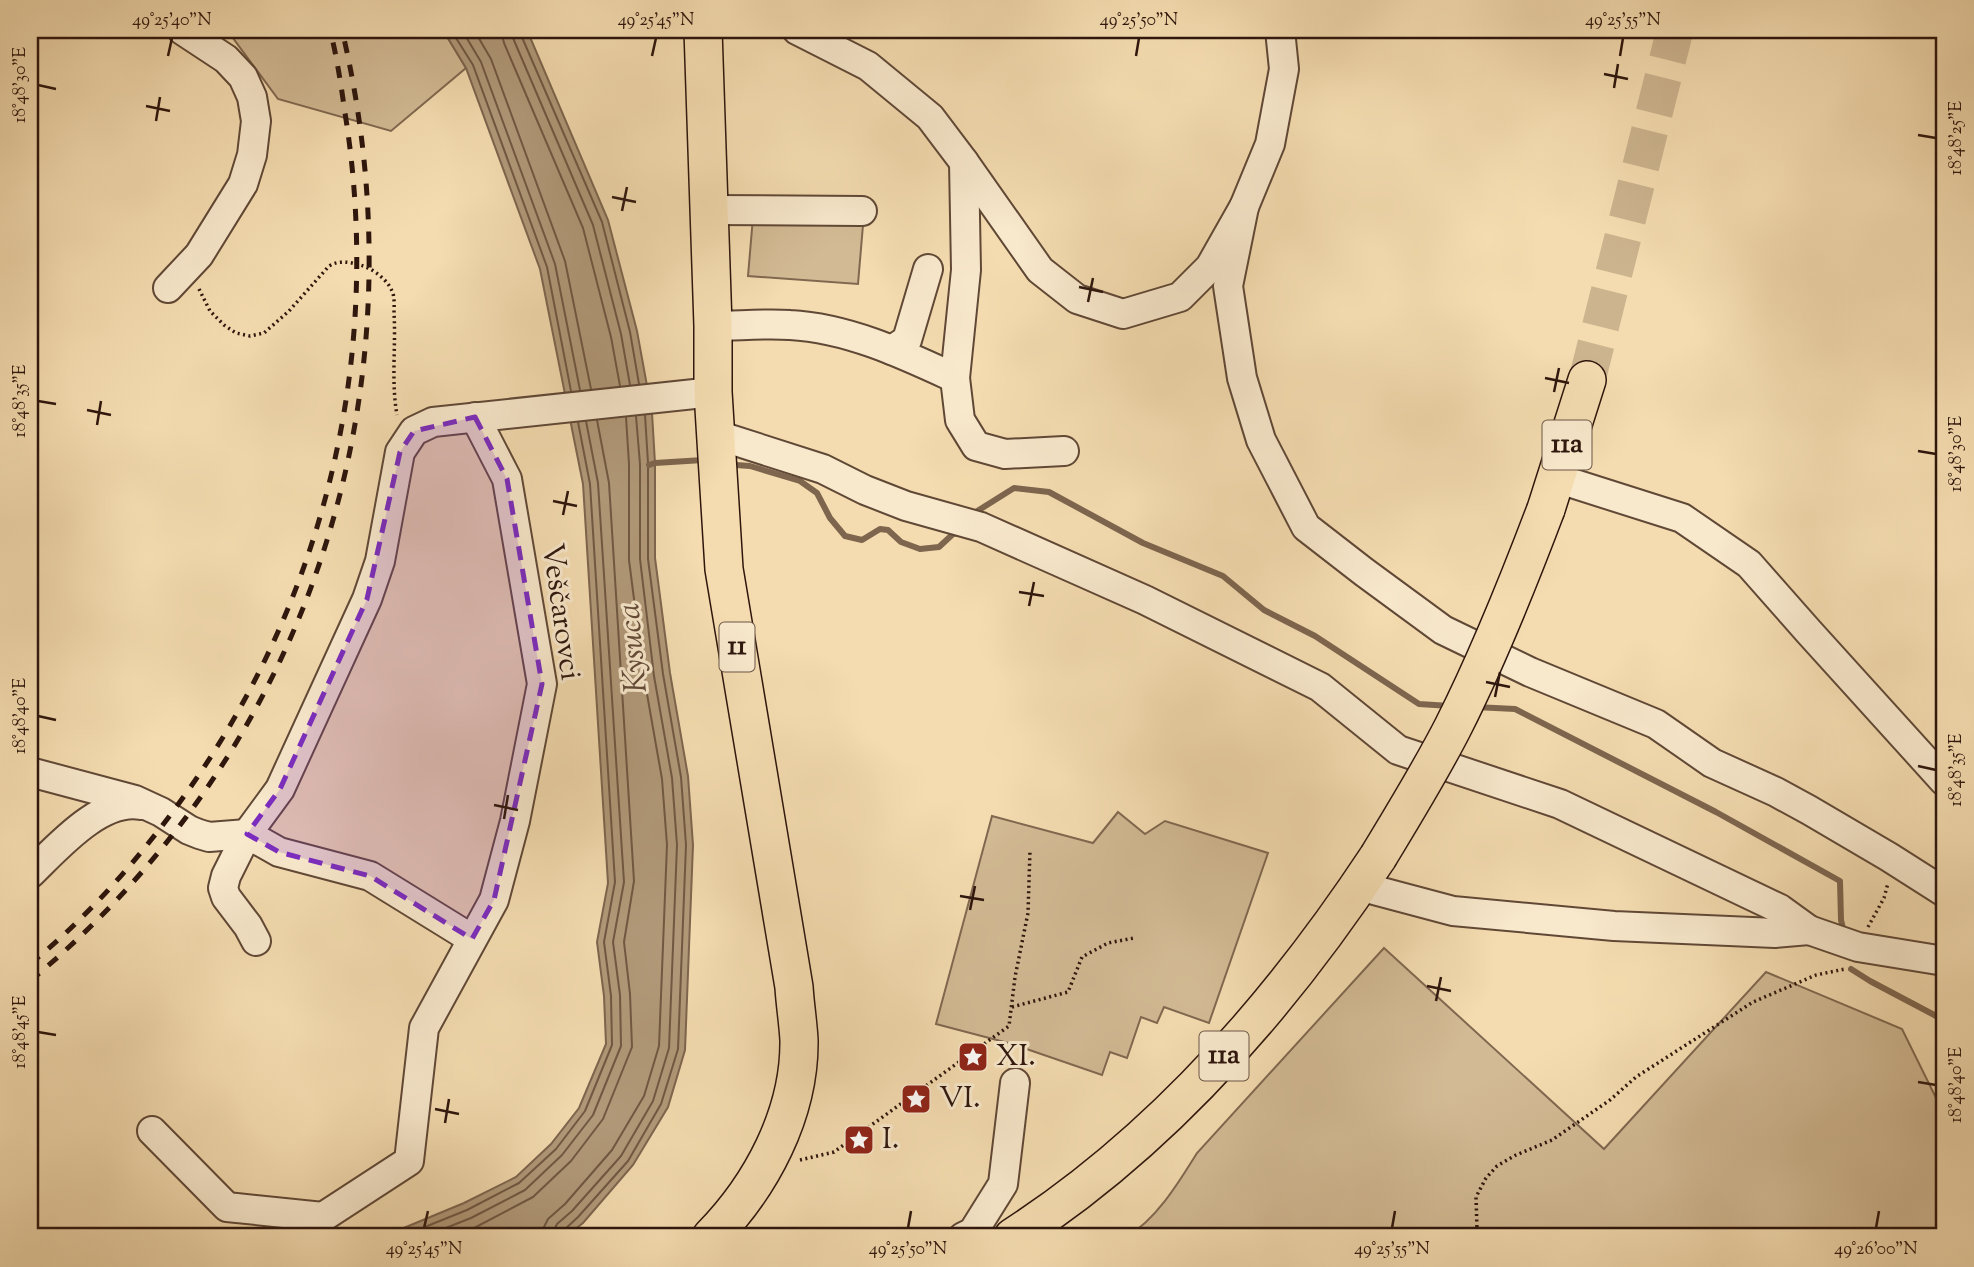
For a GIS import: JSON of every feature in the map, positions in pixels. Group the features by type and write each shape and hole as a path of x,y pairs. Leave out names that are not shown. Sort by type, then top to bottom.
{"main road":[{"name":"11","path":"703,30 713,392 724,569 792,973 799,1041 796,1075 787,1114 774,1148 755,1182 711,1237"},
{"name":"11a","path":"1024,1230 1090,1182 1141,1139 1238,1042 1279,992 1368,872 1418,792 1469,694 1518,583 1551,494 1587,380"}],"street":[{"path":"168,288 195,259 243,184 252,155 256,121 252,97 243,77 226,59 182,30"},
{"path":"797,30 868,66 930,117 1040,270 1077,299 1123,314 1180,297 1210,267 1244,207 1270,144 1284,69 1280,30"},
{"path":"964,162 966,270 955,378 960,419 976,446 1004,454 1064,451"},
{"path":"1244,207 1228,286 1241,378 1261,440 1306,527 1443,630 1530,672 1656,724 1712,762 1776,792 1944,892"},
{"path":"709,210 862,211"},
{"path":"892,350 907,340 928,269"},
{"path":"713,326 790,324 840,333 892,350 955,378"},
{"path":"256,941 235,906 226,897 223,888 226,876 247,835 279,789 367,599 380,561 400,452 414,431 433,422 713,392"},
{"name":"Veščarovci","path":"152,1131 227,1207 323,1217 409,1161 424,1028 494,900 515,821 542,684 507,479 475,417"},
{"path":"717,435 823,469 906,506 981,527 1145,600 1320,687 1398,750 1560,804 1780,909 1854,957 1944,961"},
{"path":"1551,494 1682,518 1749,564 1944,781"},
{"path":"30,772 127,797 199,834 209,837 247,835 279,852 370,876 472,939"},
{"path":"30,874 72,835 106,811 126,804 150,808"},
{"path":"1368,872 1453,911 1614,926 1774,933 1809,930"},
{"path":"963,1237 973,1232 1003,1184 1015,1083"}],"path":[{"path":"195,259 201,294 211,311 236,333 250,336 264,333 337,261 370,268 381,276 393,292 396,412 408,439"},
{"path":"834,1152 1009,1026 1015,977 1028,914 1030,850"},
{"path":"1473,1237 1477,1229 1476,1197 1486,1178 1497,1166 1552,1140 1610,1100 1636,1077 1753,1002 1854,957 1884,898 1890,877 1889,857"},
{"path":"1012,1007 1068,992 1082,957 1108,943 1134,938"}],"highlighted area":[{"path":"475,417 507,479 542,684 494,900 472,939 370,876 279,852 247,834 280,789 367,599 400,452 414,431"}],"shaded area":[{"path":"227,30 443,30 466,68 391,131 278,99"},
{"path":"753,217 863,225 858,284 748,276"},
{"path":"1118,812 1145,834 1165,821 1268,853 1209,1023 1164,1007 1157,1023 1141,1017 1127,1058 1110,1052 1102,1075 1012,1044 936,1024 992,816 1093,843"},
{"path":"1384,948 1604,1149 1766,972 1902,1029 1944,1114 1944,1237 1126,1237 1157,1211 1197,1153"}],"water":[{"name":"Kysuca","path":"443,30 527,30 608,220 637,331 652,413 655,558 670,673 688,776 693,845 685,1050 668,1107 633,1165 583,1223 565,1237 375,1237 394,1232 464,1203 516,1177 551,1144 579,1108 606,1044 604,996 597,942 608,883 583,484 540,269 466,68"}],"waterway":[{"path":"649,465 703,460"},
{"path":"736,465 750,466 800,481 817,493 830,518 845,536 862,540 880,529 888,530 901,542 920,549 939,547 953,534 959,533"},
{"path":"971,515 1014,488 1049,492 1143,543 1223,576 1264,610 1315,636 1419,704 1450,706"},
{"path":"1475,707 1515,709 1716,812 1840,881 1844,933"},
{"path":"1851,969 1938,1017 1944,1024"}],"tunnel":[{"path":"1587,380 1675,30"}],"railway":[{"path":"30,964 105,894 171,814 223,736 268,655 303,570 330,481 347,391 356,299 355,206 345,113 330,30"},
{"path":"30,981 128,888 210,784 275,671 324,551 355,425 368,295 364,163 342,30"}],"place":[{"name":"XI.","path":"973,1057"},
{"name":"VI.","path":"916,1099"},
{"name":"I.","path":"859,1140"}]}
